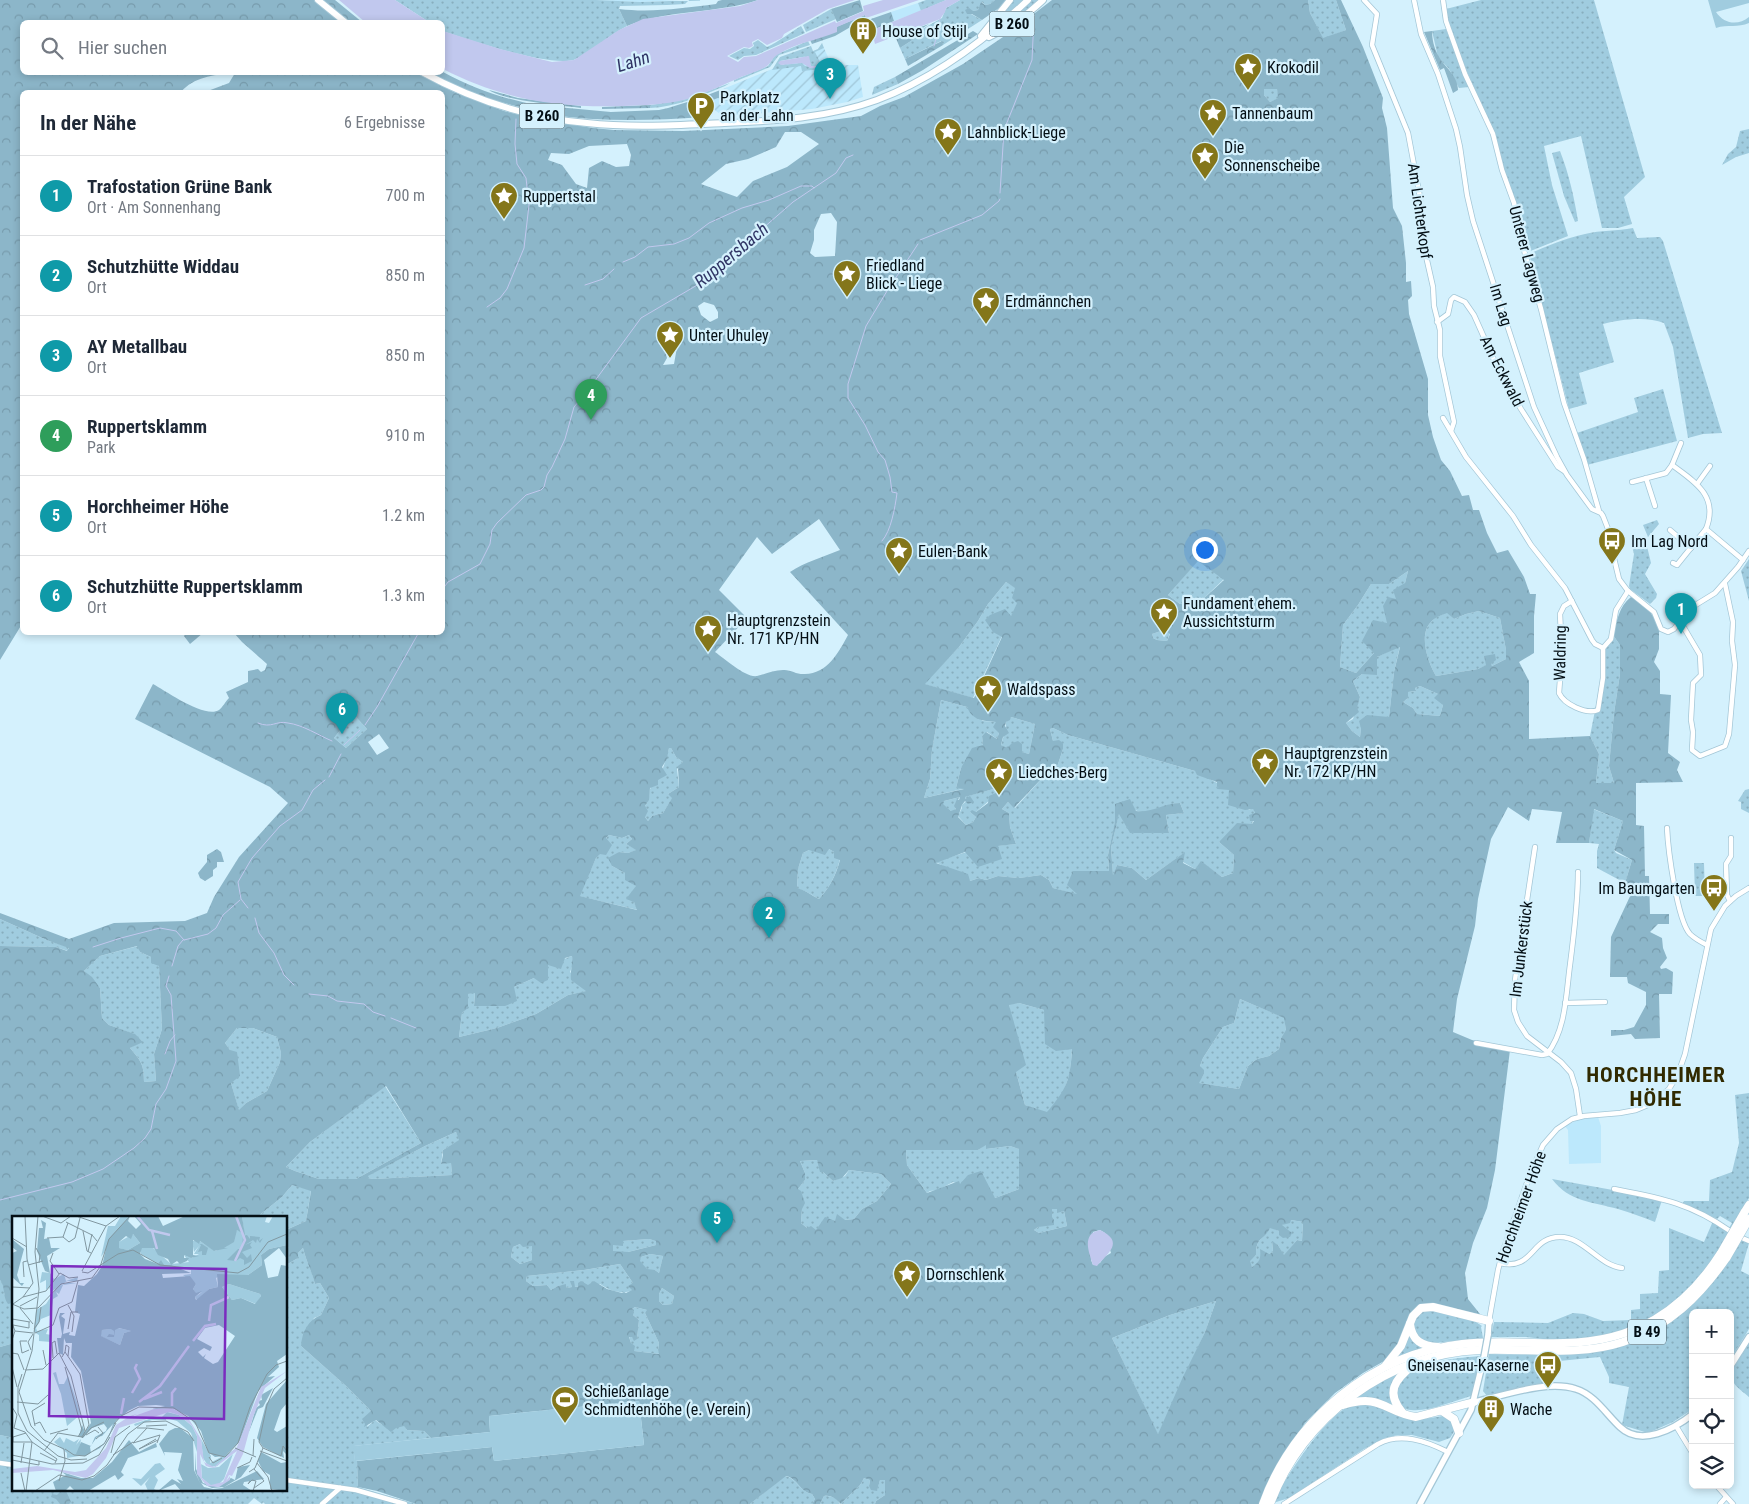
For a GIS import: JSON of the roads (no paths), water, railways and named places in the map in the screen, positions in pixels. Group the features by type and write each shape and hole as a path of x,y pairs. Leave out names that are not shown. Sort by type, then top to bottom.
{"highway":[{"name":"B 49","path":"1270,1504 1282,1476 1317,1428 1339,1406 1379,1378 1418,1362 1446,1354 1472,1350 1580,1350 1599,1348 1622,1342 1651,1330 1682,1310 1705,1286 1747,1216 1749,1205"},
{"name":"B 49","path":"1263,1504 1283,1461 1308,1427 1346,1391 1383,1368 1445,1347 1482,1342 1582,1343 1621,1335 1652,1322 1676,1306 1724,1255"},
{"path":"1383,1368 1401,1346 1412,1318 1421,1308 1430,1306 1490,1321"},
{"path":"1410,1324 1413,1336 1419,1343 1428,1346 1445,1347"},
{"path":"1402,1412 1395,1401 1394,1386 1403,1373 1418,1362"},
{"path":"1339,1406 1356,1401 1380,1402 1416,1417 1474,1402"},
{"path":"1442,1411 1454,1418 1459,1433"}],"main road":[{"path":"318,0 343,20"},
{"name":"B 260","path":"976,43 1010,0"},
{"name":"B 260","path":"428,75 455,90 498,106 572,121 633,125 755,122 822,115 877,100 930,74 976,43 1028,0"},
{"name":"B 260","path":"976,43 1003,30 1028,14 1043,0"}],"street":[{"name":"Am Lichterkopf","path":"1364,0 1376,14 1372,45 1408,133 1420,197 1426,256 1433,287 1440,338 1440,356 1454,422 1451,431"},
{"name":"Im Lag","path":"1414,0 1421,34 1438,74 1456,129 1473,221 1534,407 1567,475 1592,509 1599,511 1605,519 1619,579 1628,591"},
{"name":"Unterer Lagweg","path":"1443,0 1446,21 1465,74 1493,134 1502,170 1514,203 1525,254 1541,309 1564,403 1584,459 1599,511"},
{"name":"Am Eckwald","path":"1437,322 1448,314 1451,300 1454,297 1465,302 1474,315 1499,371 1521,409 1558,467 1567,475"},
{"name":"Am Lichterkopf","path":"1443,418 1466,457 1513,516 1530,545 1565,588 1592,640 1603,648"},
{"path":"1632,482 1666,473 1672,465 1681,443"},
{"path":"1672,465 1697,484 1706,496 1710,512 1706,529 1676,565 1673,563"},
{"path":"1697,484 1710,466"},
{"path":"1646,478 1655,506"},
{"path":"1706,529 1743,560"},
{"path":"1670,530 1691,548"},
{"path":"1603,648 1610,639 1616,610 1628,591 1654,612 1663,631 1671,631 1689,609 1715,594 1749,551"},
{"path":"1680,621 1700,655 1701,676 1693,682 1691,720 1693,732 1692,750 1700,756 1723,747 1727,744 1730,734 1735,665 1732,641 1733,622 1724,584"},
{"name":"Waldring","path":"1572,601 1564,606 1560,614 1562,654 1559,693 1562,698 1570,703 1590,712 1598,710 1603,678 1603,648"},
{"path":"1667,828 1674,883 1683,923 1690,934 1707,944"},
{"path":"1730,901 1726,895 1726,864 1731,856 1731,838"},
{"name":"Im Junkerstück","path":"1535,847 1515,980 1514,1003 1516,1018 1524,1032 1533,1042 1563,1064 1572,1077 1576,1089 1580,1116"},
{"path":"1476,1043 1542,1055 1548,1053 1558,1034 1565,1003 1576,912 1578,872"},
{"name":"Horchheimer Höhe","path":"1420,1504 1474,1402 1484,1357 1500,1263 1529,1177 1543,1145 1551,1134 1562,1125 1580,1116 1620,1113 1641,1109 1656,1101 1672,1086 1685,1054 1707,944 1714,922 1730,901 1749,888"},
{"path":"1565,1003 1605,1002"},
{"path":"1614,1189 1682,1204 1710,1217 1730,1230"},
{"path":"1500,1263 1510,1265 1519,1263 1526,1259 1542,1242 1561,1237 1571,1239 1603,1261 1622,1268"},
{"path":"1742,1238 1749,1241"},
{"path":"1734,1361 1749,1337"},
{"path":"1474,1402 1555,1386 1577,1389 1586,1394 1620,1427 1628,1432 1641,1435 1650,1435 1676,1426 1689,1417"},
{"path":"1676,1426 1689,1447"},
{"path":"1284,1504 1378,1444 1388,1440 1401,1438 1416,1440 1448,1452"},
{"path":"288,1480 367,1493 405,1504"},
{"path":"322,1504 340,1488"},
{"path":"1720,1489 1733,1504"},
{"path":"1720,1504 1726,1496"}],"water":[{"path":"339,0 395,0 426,20 363,20"},
{"name":"Lahn","path":"758,0 855,0 828,9 784,34 782,38 767,45 758,39 752,42 753,46 749,48 744,47 727,56 738,62 744,57 756,56 835,21 836,23 864,11 863,6 883,0 919,0 866,18 865,15 837,27 837,32 784,51 761,69 700,95 671,102 647,105 599,106 530,100 486,88 445,70 445,32 500,49 552,62 574,60 619,30 643,19 740,6"},
{"path":"946,0 960,0 946,8 940,19 875,44 873,36 875,29"},
{"path":"809,56 811,66 824,66 824,68 810,68 802,63 781,65 778,63 780,61"},
{"path":"1100,1230 1108,1234 1113,1243 1112,1248 1097,1266 1093,1265 1088,1239 1094,1232"}],"waterway":[{"path":"1000,193 1004,130 1032,60 1034,17"},
{"name":"Ruppersbach","path":"934,46 940,18"},
{"path":"487,307 500,298 507,289 524,248 529,205 526,178 517,164 515,144 516,119"},
{"name":"Ruppersbach","path":"445,586 448,582 480,564 490,544 492,530 497,523 526,495 541,490 544,487 547,475 565,439 574,407 641,318 699,284 793,202 836,173 846,158 853,155"},
{"path":"623,262 635,257 648,247 674,244 689,238 709,223 742,208 769,200 801,186 812,186 814,188"},
{"path":"920,240 982,215 1000,199"},
{"path":"882,541 890,525 897,493 892,492 885,460 878,452 865,425 848,398 848,384 866,326 918,244"},
{"path":"585,285 603,279 614,269"},
{"name":"Ruppersbach","path":"365,725 417,635"},
{"path":"258,723 263,725 284,722 294,724 332,741"},
{"name":"Ruppersbach","path":"344,745 360,730"},
{"name":"Ruppersbach","path":"329,777 341,754"},
{"name":"Ruppersbach","path":"248,908 241,899 238,882 252,858 280,826 302,810 313,790 325,780"},
{"name":"Ruppersbach","path":"184,940 208,934 216,928 223,915 240,900"},
{"path":"255,918 259,933 274,953 284,975 294,985"},
{"name":"Ruppersbach","path":"93,947 160,928 176,931 184,940"},
{"path":"172,966 178,946 183,940"},
{"path":"0,1200 72,1182 103,1169 134,1148 145,1138 151,1129 156,1104 166,1089 176,1061 171,995 166,986 169,976"},
{"path":"309,994 328,996 337,1001 364,1004 373,1012 385,1016"},
{"path":"391,1018 416,1028"},
{"path":"165,1054 170,1041 175,1035"}],"place":[{"name":"House of Stijl","path":"863,55"},
{"name":"Krokodil","path":"1248,91"},
{"name":"AY Metallbau","path":"830,99"},
{"name":"Parkplatz an der Lahn","path":"701,130"},
{"name":"Tannenbaum","path":"1213,137"},
{"name":"Lahnblick-Liege","path":"948,156"},
{"name":"Die Sonnenscheibe","path":"1205,180"},
{"name":"Ruppertstal","path":"504,220"},
{"name":"Friedland Blick - Liege","path":"847,298"},
{"name":"Erdmännchen","path":"986,325"},
{"name":"Unter Uhuley","path":"670,359"},
{"name":"Ruppertsklamm","path":"591,420"},
{"name":"Im Lag Nord","path":"1612,565"},
{"name":"Eulen-Bank","path":"899,575"},
{"name":"Trafostation Grüne Bank","path":"1681,634"},
{"name":"Fundament ehem. Aussichtsturm","path":"1164,636"},
{"name":"Hauptgrenzstein Nr. 171 KP/HN","path":"708,653"},
{"name":"Waldspass","path":"988,713"},
{"name":"Schutzhütte Ruppertsklamm","path":"342,734"},
{"name":"Hauptgrenzstein Nr. 172 KP/HN","path":"1265,786"},
{"name":"Liedches-Berg","path":"999,796"},
{"name":"Im Baumgarten","path":"1714,912"},
{"name":"Schutzhütte Widdau","path":"769,938"},
{"name":"Horchheimer Höhe","path":"717,1243"},
{"name":"Dornschlenk","path":"907,1298"},
{"name":"Gneisenau-Kaserne","path":"1548,1389"},
{"name":"Schießanlage Schmidtenhöhe (e. Verein)","path":"565,1424"},
{"name":"Wache","path":"1491,1433"}],"district":[{"name":"HORCHHEIMER HÖHE","path":"1656,1087"}]}
